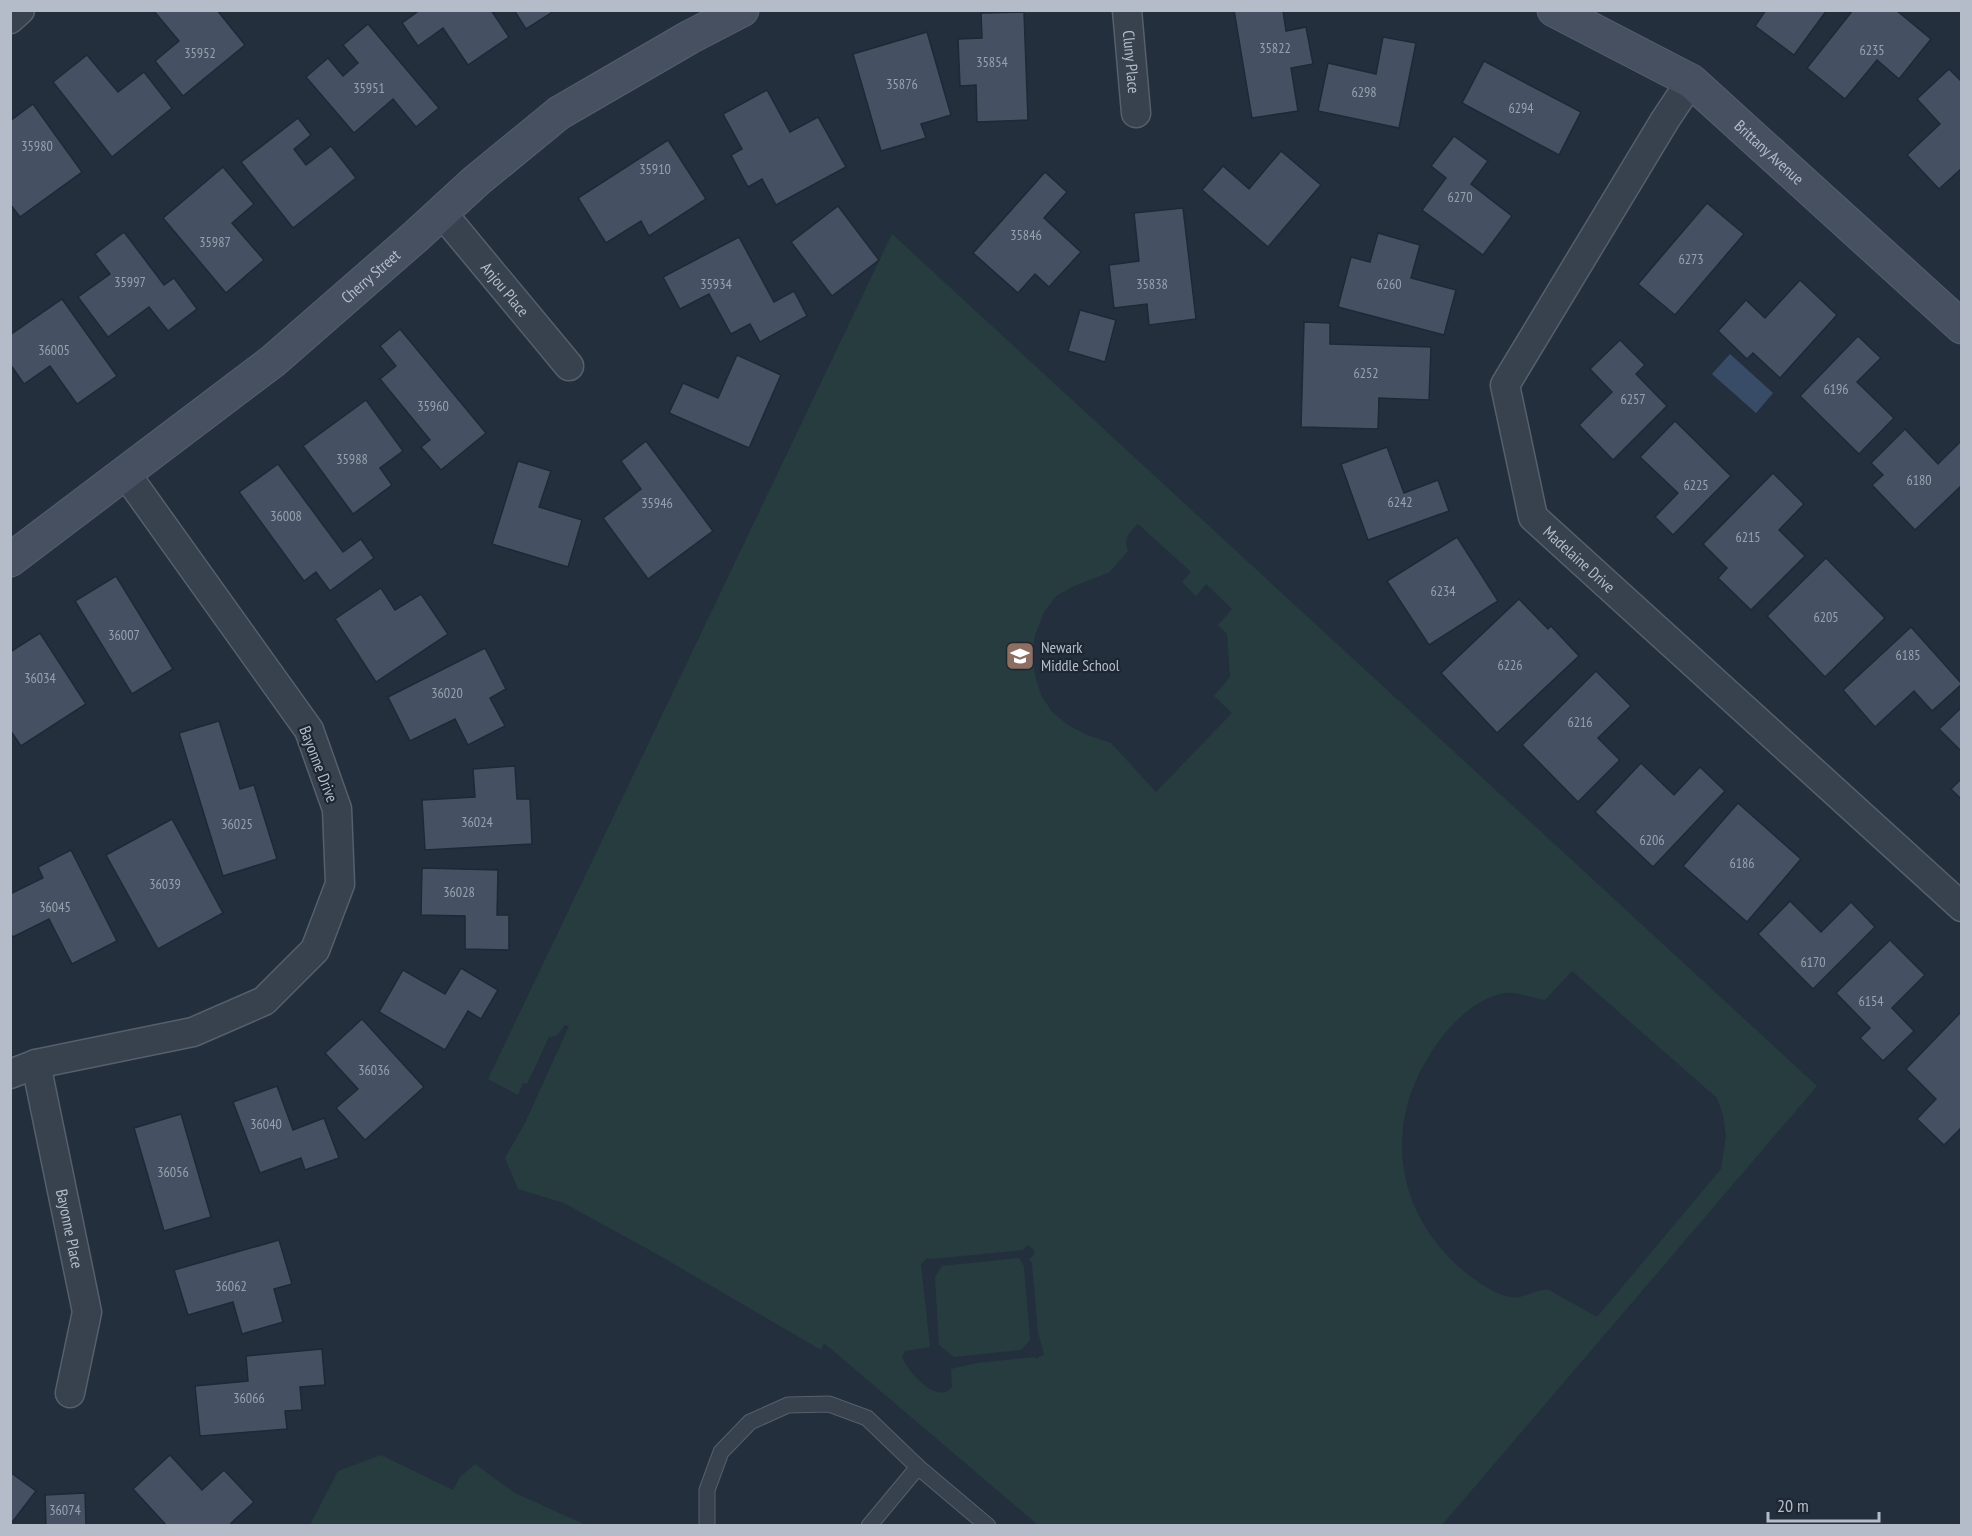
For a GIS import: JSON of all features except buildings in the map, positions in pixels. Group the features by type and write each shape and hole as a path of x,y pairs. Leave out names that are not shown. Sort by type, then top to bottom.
{"street":[{"path":"10,19 20,10"},
{"name":"Cherry Street","path":"10,560 273,361 476,181 559,113 690,37 742,10"},
{"name":"Cluny Place","path":"1127,10 1136,114"},
{"name":"Brittany Avenue","path":"1554,10 1691,81 1962,327"},
{"name":"Madelaine Drive","path":"1691,81 1665,120 1505,385 1533,517 1962,907"},
{"name":"Anjou Place","path":"442,213 569,366"},
{"name":"Bayonne Drive","path":"23,1069 193,1032 264,1001 315,950 340,884 337,809 309,730 126,474"},
{"name":"Bayonne Place","path":"23,1069 87,1312 70,1393"}],"lane":[{"path":"707,1526 707,1490 721,1452 750,1422 788,1405 829,1404 867,1418 918,1467 988,1526"},
{"path":"870,1526 918,1467"}],"green space":[{"name":"Newark Middle School","path":"892,234 1817,1086 1442,1525 1038,1525 824,1343 821,1350 564,1203 518,1189 505,1158 525,1123 569,1026 565,1025 556,1036 549,1037 527,1084 523,1083 518,1095 488,1079","holes":["1138,524 1191,572 1182,582 1196,596 1206,584 1232,609 1218,625 1227,634 1230,677 1214,696 1232,713 1156,792 1111,743 1087,735 1068,725 1052,712 1041,695 1032,655 1035,635 1044,612 1056,596 1110,572 1128,551 1126,543 1128,536","1572,971 1717,1098 1723,1115 1726,1136 1721,1169 1597,1317 1549,1290 1510,1297 1489,1289 1464,1272 1436,1243 1419,1216 1408,1188 1402,1158 1403,1129 1409,1099 1421,1069 1452,1025 1476,1005 1504,993 1545,1000","1028,1245 1035,1251 1029,1259 1032,1263 1038,1333 1044,1354 1036,1359 1035,1357 977,1363 951,1369 952,1387 946,1392 939,1392 923,1384 910,1370 902,1356 905,1351 930,1347 921,1264 927,1258 1023,1250"]},
{"path":"1019,1258 1024,1266 1030,1340 1021,1350 954,1357 939,1345 935,1277 942,1266"},
{"path":"381,1455 453,1490 460,1477 475,1464 515,1493 586,1525 310,1525 338,1471"}],"water":[{"path":"1730,354 1773,393 1756,413 1712,374"}],"place":[{"name":"Newark Middle School","path":"1020,656"}]}
